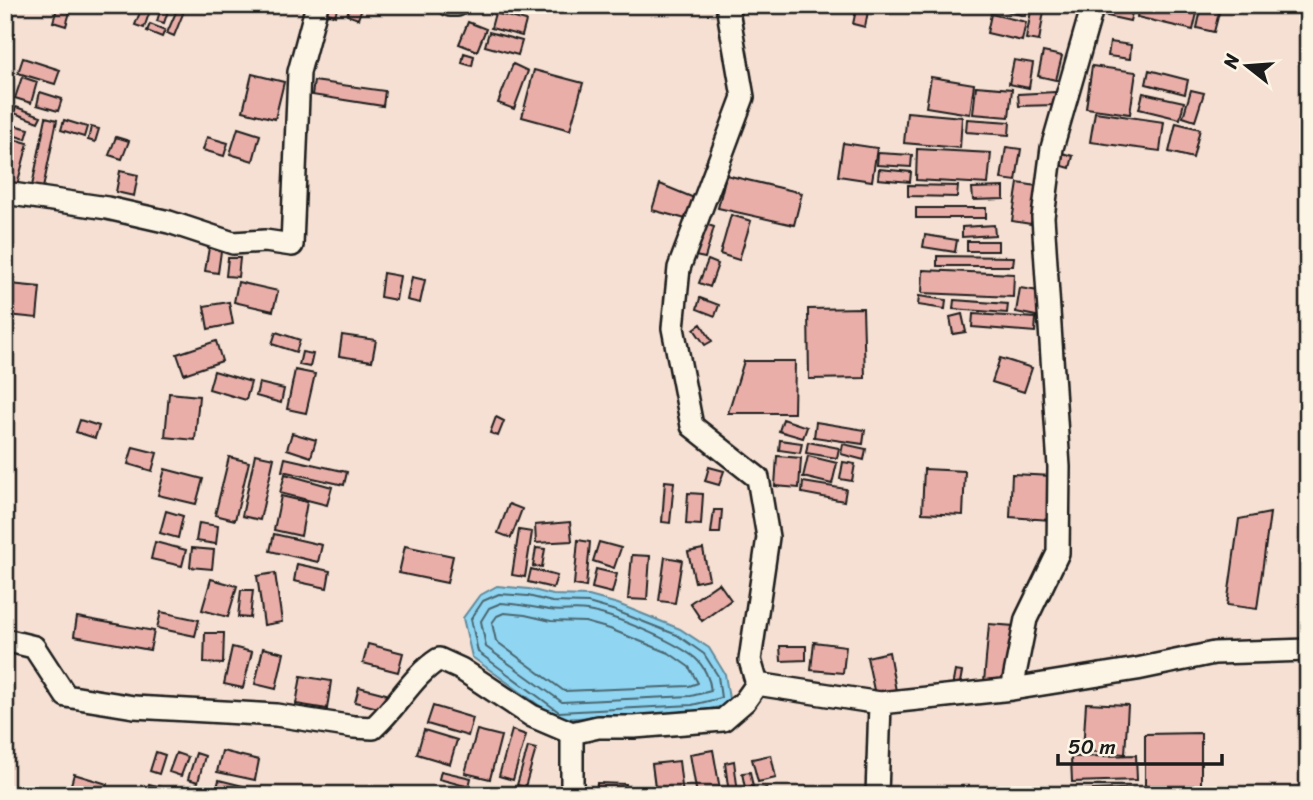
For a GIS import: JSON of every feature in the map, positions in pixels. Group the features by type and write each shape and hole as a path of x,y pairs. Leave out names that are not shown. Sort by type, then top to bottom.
{"street":[{"path":"5,193 107,208 169,222 233,243 265,241 292,245 299,72 317,5"},
{"path":"450,5 457,5"},
{"path":"5,640 34,647 66,696 134,707 276,715 354,727 373,728 386,718 426,667 439,659 461,669 531,716 572,733 598,727 723,720 745,701 757,684 751,660 768,537 758,478 692,426 673,328 679,268 743,97 727,5"},
{"path":"1012,689 1026,619 1058,553 1059,467 1043,217 1052,148 1093,5"},
{"path":"757,684 880,703 1012,689 1137,669 1214,653 1308,650"},
{"path":"877,795 880,703"},
{"path":"572,733 572,795"}],"water":[{"path":"497,586 529,589 553,595 589,596 618,604 680,629 709,648 725,674 730,705 693,712 558,719 472,657 463,618 479,596"}],"building":[{"path":"58,5 72,5 66,26 53,22"},
{"path":"143,5 152,5 144,28 135,25"},
{"path":"162,5 170,5 164,23 157,21"},
{"path":"179,5 186,6 174,36 167,33"},
{"path":"328,5 338,5 335,16 325,12"},
{"path":"350,5 363,5 358,19 347,15"},
{"path":"857,5 869,6 865,27 853,24"},
{"path":"995,5 1027,5 1025,16 995,8"},
{"path":"1032,5 1045,5 1039,41 1026,39"},
{"path":"1100,5 1134,5 1130,21 1098,14"},
{"path":"1139,5 1162,5 1197,13 1193,30 1137,17"},
{"path":"1202,5 1221,5 1214,32 1197,28"},
{"path":"495,13 526,21 522,36 491,28"},
{"path":"991,14 1026,22 1022,41 987,33"},
{"path":"468,22 486,29 477,51 459,44"},
{"path":"150,24 165,30 162,37 147,31"},
{"path":"489,32 522,41 518,55 485,46"},
{"path":"1110,42 1131,45 1130,59 1108,56"},
{"path":"1043,52 1062,56 1056,80 1038,76"},
{"path":"464,53 474,56 472,66 462,63"},
{"path":"23,58 60,70 55,84 18,73"},
{"path":"1014,60 1033,63 1029,88 1009,84"},
{"path":"513,64 528,71 514,109 498,103"},
{"path":"1092,66 1136,72 1130,114 1086,108"},
{"path":"534,70 583,83 570,130 522,117"},
{"path":"1149,70 1188,80 1185,94 1146,84"},
{"path":"252,74 284,82 275,119 243,111"},
{"path":"22,77 37,82 31,103 15,98"},
{"path":"931,77 974,84 970,114 926,107"},
{"path":"314,81 385,91 383,106 312,95"},
{"path":"976,86 1012,89 1009,117 973,114"},
{"path":"1191,90 1204,93 1195,121 1183,117"},
{"path":"40,92 62,99 58,111 37,105"},
{"path":"1055,92 1056,105 1019,106 1018,94"},
{"path":"1143,93 1184,102 1180,119 1139,109"},
{"path":"16,107 41,116 38,122 14,113"},
{"path":"907,112 962,117 960,148 904,143"},
{"path":"1095,112 1164,122 1160,151 1090,142"},
{"path":"46,117 57,120 42,193 31,191"},
{"path":"967,119 1010,122 1009,135 966,132"},
{"path":"64,120 87,127 84,137 61,130"},
{"path":"5,123 29,129 26,139 5,133"},
{"path":"1176,123 1200,129 1193,158 1169,152"},
{"path":"91,127 99,129 95,142 88,140"},
{"path":"238,128 260,135 253,161 230,154"},
{"path":"5,137 28,143 15,193 5,190"},
{"path":"116,137 129,141 122,159 109,155"},
{"path":"207,137 228,143 224,156 203,150"},
{"path":"843,143 877,148 872,181 838,176"},
{"path":"1006,147 1021,149 1016,181 1001,179"},
{"path":"917,149 991,153 988,184 916,180"},
{"path":"1058,152 1073,156 1070,168 1056,164"},
{"path":"878,153 912,155 911,167 877,165"},
{"path":"879,169 911,172 910,182 878,179"},
{"path":"120,171 138,175 134,196 116,192"},
{"path":"726,175 802,193 794,225 718,208"},
{"path":"1018,183 1037,186 1031,224 1012,221"},
{"path":"660,184 699,200 686,219 652,210"},
{"path":"908,185 958,186 957,197 908,196"},
{"path":"1004,187 1004,199 973,200 972,188"},
{"path":"916,208 986,208 986,218 916,218"},
{"path":"731,215 751,221 739,260 720,254"},
{"path":"705,224 714,227 705,258 695,256"},
{"path":"994,225 995,235 962,237 962,227"},
{"path":"925,235 957,240 955,252 923,247"},
{"path":"967,241 998,241 998,251 967,251"},
{"path":"210,242 222,244 218,273 205,271"},
{"path":"937,256 1014,257 1013,266 937,266"},
{"path":"228,258 240,258 238,277 226,276"},
{"path":"708,260 718,264 710,287 699,283"},
{"path":"923,270 1014,274 1013,297 922,293"},
{"path":"383,273 400,276 396,300 380,297"},
{"path":"412,277 425,280 420,303 407,300"},
{"path":"238,282 278,291 273,311 234,302"},
{"path":"10,284 40,287 37,318 8,315"},
{"path":"1020,288 1045,292 1041,317 1016,312"},
{"path":"919,296 946,300 945,309 918,305"},
{"path":"700,298 719,305 715,316 697,309"},
{"path":"954,300 1008,304 1007,313 953,309"},
{"path":"229,302 233,324 208,329 204,306"},
{"path":"863,308 865,378 809,379 808,309"},
{"path":"962,314 966,332 953,334 950,317"},
{"path":"973,314 1036,318 1035,332 972,327"},
{"path":"701,324 712,341 705,345 694,329"},
{"path":"276,332 300,340 296,352 272,344"},
{"path":"342,335 376,340 372,361 339,356"},
{"path":"216,341 222,361 184,374 177,354"},
{"path":"302,352 313,354 310,367 299,365"},
{"path":"1000,358 1032,368 1024,392 992,382"},
{"path":"744,361 795,361 794,413 728,413"},
{"path":"295,370 315,374 306,413 287,409"},
{"path":"214,371 251,382 246,400 209,389"},
{"path":"259,383 284,389 281,403 256,396"},
{"path":"169,393 199,396 195,440 165,437"},
{"path":"496,417 504,421 498,436 490,433"},
{"path":"783,419 807,427 803,438 779,431"},
{"path":"80,420 99,426 95,438 76,432"},
{"path":"816,422 865,430 863,444 814,437"},
{"path":"292,433 316,440 311,457 287,449"},
{"path":"780,440 802,443 800,453 779,450"},
{"path":"808,442 839,448 837,458 806,453"},
{"path":"843,444 866,449 864,460 841,454"},
{"path":"133,447 157,453 152,471 128,464"},
{"path":"255,454 274,458 260,520 242,516"},
{"path":"777,456 801,458 799,488 775,486"},
{"path":"808,456 837,463 832,484 803,477"},
{"path":"229,457 249,462 235,520 215,515"},
{"path":"285,458 347,472 344,485 282,471"},
{"path":"843,462 855,464 852,481 840,479"},
{"path":"709,467 724,471 719,485 705,481"},
{"path":"165,469 203,479 196,504 158,495"},
{"path":"924,469 965,471 963,515 922,513"},
{"path":"285,474 332,487 327,505 280,493"},
{"path":"1012,474 1053,476 1050,520 1010,517"},
{"path":"665,481 674,482 670,523 662,522"},
{"path":"803,482 846,489 844,501 802,493"},
{"path":"688,493 703,494 701,525 686,524"},
{"path":"281,496 307,502 301,536 274,530"},
{"path":"509,504 522,509 511,538 498,533"},
{"path":"714,510 722,510 720,533 711,533"},
{"path":"166,511 183,516 178,538 160,533"},
{"path":"1270,513 1257,609 1227,605 1239,519"},
{"path":"570,522 572,541 536,543 535,525"},
{"path":"199,523 218,526 216,544 196,541"},
{"path":"519,530 532,532 525,577 512,575"},
{"path":"274,534 322,545 318,562 270,551"},
{"path":"578,540 590,542 586,587 574,585"},
{"path":"155,542 186,550 182,566 151,559"},
{"path":"599,542 621,548 614,568 593,561"},
{"path":"405,546 453,556 447,583 399,573"},
{"path":"192,548 214,550 212,569 190,567"},
{"path":"536,548 545,549 542,567 533,566"},
{"path":"703,549 709,579 695,582 688,552"},
{"path":"632,555 650,556 647,600 628,599"},
{"path":"665,557 682,560 675,603 659,601"},
{"path":"297,564 330,571 327,588 294,581"},
{"path":"531,569 557,576 553,588 528,582"},
{"path":"596,569 617,574 612,593 592,588"},
{"path":"275,573 282,622 264,625 257,576"},
{"path":"211,579 237,586 228,617 202,610"},
{"path":"719,583 731,600 702,621 690,603"},
{"path":"241,590 253,590 250,618 238,617"},
{"path":"161,612 199,620 195,636 157,628"},
{"path":"77,617 154,631 150,650 74,636"},
{"path":"989,624 1014,626 1010,684 984,682"},
{"path":"205,633 224,633 223,664 204,663"},
{"path":"814,642 846,646 843,673 811,670"},
{"path":"368,644 403,653 398,672 363,663"},
{"path":"780,646 806,646 806,660 781,661"},
{"path":"232,647 252,652 243,688 224,684"},
{"path":"263,648 284,653 276,689 255,684"},
{"path":"889,652 896,691 875,695 867,657"},
{"path":"955,671 962,672 959,688 952,687"},
{"path":"301,676 331,681 327,709 296,704"},
{"path":"359,687 386,694 382,709 355,702"},
{"path":"1086,703 1128,705 1125,754 1083,751"},
{"path":"433,706 473,718 468,736 427,724"},
{"path":"424,730 457,740 450,764 417,754"},
{"path":"477,730 501,736 490,779 465,773"},
{"path":"512,730 526,735 513,780 499,776"},
{"path":"1201,733 1201,791 1145,792 1145,734"},
{"path":"528,747 536,749 525,787 517,785"},
{"path":"713,750 721,795 697,795 690,754"},
{"path":"222,751 259,760 255,780 217,772"},
{"path":"156,752 165,755 159,774 150,771"},
{"path":"176,753 188,757 181,776 169,772"},
{"path":"196,753 205,756 198,782 188,779"},
{"path":"771,755 776,778 758,782 752,759"},
{"path":"1136,755 1137,780 1072,782 1071,757"},
{"path":"679,761 683,795 656,795 652,764"},
{"path":"734,761 738,793 729,794 725,763"},
{"path":"441,771 471,778 469,787 439,779"},
{"path":"750,772 753,787 745,788 742,773"},
{"path":"74,774 107,784 104,795 68,795"},
{"path":"219,780 255,789 254,795 215,795"},
{"path":"597,783 626,784 626,795 597,795"},
{"path":"149,784 169,789 168,795 146,795"},
{"path":"766,788 767,795 740,795"},
{"path":"1137,788 1137,795 1071,795 1071,791"}]}
